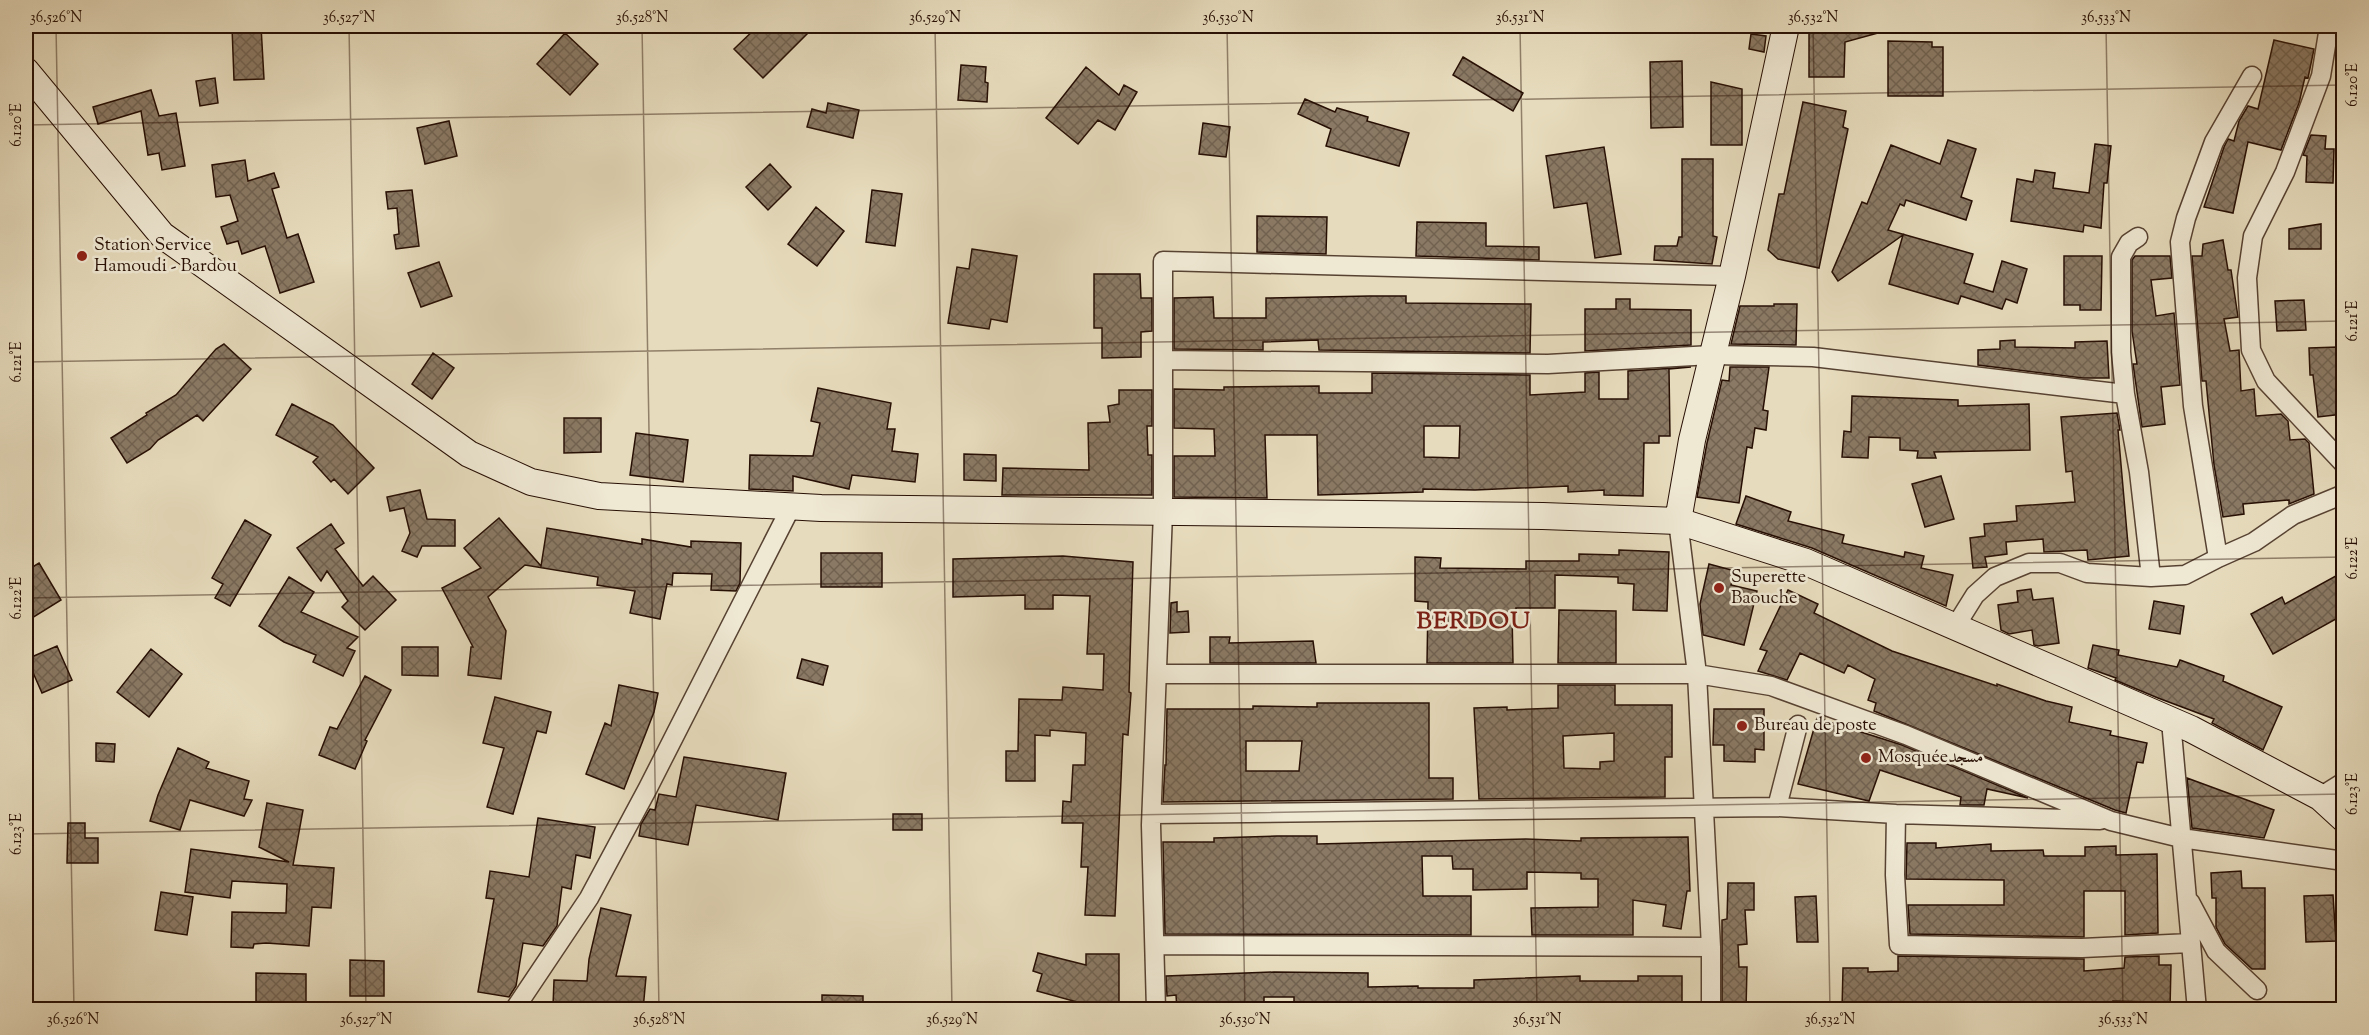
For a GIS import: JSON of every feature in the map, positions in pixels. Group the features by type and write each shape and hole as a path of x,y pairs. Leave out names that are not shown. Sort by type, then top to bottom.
{"main road":[{"path":"1678,521 1692,440 1732,276 1786,26"},
{"path":"26,71 162,235 469,454 531,482 599,496 790,507 1543,516 1678,521 1806,562 2171,721 2320,798 2343,819"}],"street":[{"path":"2326,26 2328,33 2321,76 2286,172 2253,236 2247,278 2251,350 2266,381 2343,464"},
{"path":"2218,558 2193,406 2180,242 2186,218 2214,141 2252,76"},
{"path":"2138,237 2129,243 2121,257 2120,308 2125,394 2139,472 2151,577"},
{"path":"1156,1010 1152,814 1163,512 1163,261 1732,276"},
{"path":"1163,360 1548,364 1712,355 1813,357 2125,394"},
{"path":"1955,627 1975,595 1995,577 2029,563 2060,563 2087,573 2151,577 2185,575 2254,542 2293,515 2343,494"},
{"path":"514,1010 590,898 790,507"},
{"path":"1678,521 1697,674 1711,947 1711,1010"},
{"path":"1157,674 1697,674 1771,686 1906,735 2112,821 2181,838 2343,861"},
{"path":"2171,721 2197,1010"},
{"path":"1778,807 1798,725"},
{"path":"2320,798 2343,782"},
{"path":"1152,814 1778,807 1896,814 2112,821"},
{"path":"1896,814 1895,875 1899,945 2082,948 2191,943"},
{"path":"2187,895 2216,951 2257,990"},
{"path":"1155,945 1711,947"}],"building":[{"path":"261,26 264,79 234,80 232,27"},
{"path":"758,26 815,26 763,78 734,49"},
{"path":"1809,26 1888,26 1889,30 1845,42 1844,77 1809,77"},
{"path":"565,33 598,64 570,95 537,64"},
{"path":"1751,34 1766,36 1764,52 1749,49"},
{"path":"2274,40 2314,49 2308,78 2305,77 2299,103 2281,150 2248,142 2233,213 2204,207 2228,139 2234,141 2239,121 2248,106 2258,109"},
{"path":"1888,41 1932,42 1932,47 1943,47 1943,96 1888,96"},
{"path":"1463,57 1523,93 1513,111 1453,75"},
{"path":"1682,61 1683,127 1651,128 1650,62"},
{"path":"961,65 986,67 987,102 958,100"},
{"path":"1086,67 1119,95 1124,85 1137,92 1115,130 1098,120 1078,144 1046,118"},
{"path":"215,78 218,103 200,106 196,81"},
{"path":"1711,82 1742,89 1742,145 1711,145"},
{"path":"151,90 159,116 176,113 185,166 162,170 159,153 148,155 141,111 98,124 93,107"},
{"path":"1305,99 1335,112 1337,108 1368,117 1367,121 1409,133 1399,166 1326,146 1331,129 1298,114"},
{"path":"1803,102 1846,111 1843,127 1848,129 1819,268 1778,259 1768,250 1779,194 1784,194"},
{"path":"828,103 859,110 853,138 807,127 812,109 826,113"},
{"path":"449,121 457,156 425,164 417,128"},
{"path":"1203,123 1230,127 1226,157 1199,154"},
{"path":"2311,135 2326,136 2325,149 2334,149 2333,183 2306,182 2307,156 2303,155"},
{"path":"1948,140 1976,149 1961,197 1972,201 1966,220 1906,200 1904,206 1900,204 1888,230 1973,254 1964,283 1993,292 2002,261 2027,269 2017,303 2006,299 2002,309 1961,296 1958,304 1889,284 1903,235 1838,281 1832,272 1862,202 1867,204 1891,145 1940,164"},
{"path":"2095,144 2111,146 2107,183 2104,183 2101,228 2084,225 2083,232 2011,221 2017,179 2033,182 2035,170 2055,173 2053,188 2089,193"},
{"path":"1604,147 1621,254 1595,258 1587,203 1554,208 1546,156"},
{"path":"1682,159 1713,159 1713,236 1717,237 1712,264 1654,260 1655,246 1677,246 1679,237 1682,237"},
{"path":"245,160 248,181 274,173 279,187 272,189 287,238 298,234 314,282 280,293 265,246 242,254 238,241 227,244 221,227 238,221 230,195 216,197 212,165"},
{"path":"770,164 791,187 768,210 746,187"},
{"path":"412,190 419,246 396,249 394,235 399,234 397,208 388,209 386,192"},
{"path":"872,190 902,194 895,246 866,242"},
{"path":"816,207 844,231 817,266 788,244"},
{"path":"1257,216 1327,217 1326,254 1257,252"},
{"path":"1417,222 1486,223 1486,246 1539,247 1539,260 1416,256"},
{"path":"2321,224 2321,249 2289,249 2289,229"},
{"path":"2223,240 2228,270 2231,270 2238,317 2224,319 2230,351 2239,350 2241,391 2254,389 2256,416 2281,414 2288,421 2290,440 2305,439 2309,443 2314,494 2289,504 2289,500 2243,504 2244,514 2223,517 2214,465 2206,381 2202,381 2192,256 2202,256 2203,244"},
{"path":"972,249 1017,256 1007,322 991,319 989,329 948,323 957,267 969,269"},
{"path":"2064,256 2102,256 2101,310 2080,310 2080,305 2064,305"},
{"path":"2135,256 2170,256 2172,278 2151,280 2156,316 2174,313 2180,385 2161,387 2165,424 2142,427 2133,364 2137,364 2132,331 2132,260"},
{"path":"439,262 452,296 421,307 408,273"},
{"path":"1094,274 1140,274 1141,298 1152,298 1152,331 1141,332 1141,357 1102,358 1102,328 1094,328"},
{"path":"1406,296 1406,303 1531,304 1530,353 1319,350 1318,340 1263,342 1263,350 1174,349 1174,298 1213,297 1214,318 1266,318 1266,298"},
{"path":"1616,299 1630,299 1630,309 1691,310 1691,345 1585,351 1585,309 1616,309"},
{"path":"2304,300 2306,330 2277,331 2275,301"},
{"path":"1774,304 1797,304 1796,345 1731,344 1740,306 1774,306"},
{"path":"2015,340 2015,347 2075,348 2075,342 2107,341 2109,378 2083,378 1978,365 1978,350 2000,349 2000,341"},
{"path":"224,344 251,369 203,421 197,415 127,463 111,438 176,395 216,349"},
{"path":"2338,347 2340,388 2343,387 2343,414 2318,417 2313,375 2310,375 2309,348"},
{"path":"433,353 454,368 432,399 412,384"},
{"path":"1691,367 1669,369 1670,436 1659,436 1659,443 1644,443 1643,496 1604,495 1604,490 1568,492 1568,486 1475,490 1423,489 1423,492 1318,495 1317,435 1265,435 1267,498 1174,497 1174,456 1215,456 1214,429 1174,428 1174,389 1224,390 1224,387 1319,386 1319,393 1372,393 1372,373 1530,375 1530,395 1585,392 1585,373 1599,372 1599,399 1628,399 1628,371","holes":["1424,426 1460,426 1459,458 1424,457"]},
{"path":"1730,367 1769,367 1763,410 1768,411 1766,430 1755,428 1752,448 1747,447 1739,503 1697,497 1722,380 1729,381"},
{"path":"818,388 891,403 887,429 895,429 892,451 918,454 915,482 852,475 849,489 793,476 793,491 749,489 750,455 813,456 820,423 811,421"},
{"path":"1119,390 1152,390 1152,426 1147,426 1148,455 1152,455 1152,495 1002,495 1003,468 1089,470 1088,423 1110,422 1108,406 1119,404"},
{"path":"1852,396 1958,400 1958,406 2029,404 2030,450 1934,452 1936,458 1917,458 1918,451 1900,450 1900,438 1869,437 1868,458 1842,457 1844,431 1851,432"},
{"path":"292,404 333,425 374,468 348,494 334,479 331,482 313,462 318,457 276,435"},
{"path":"2117,413 2129,556 2088,560 2087,550 2044,552 2043,539 2006,542 2007,554 1985,557 1987,567 1973,568 1970,538 1985,536 1984,524 2017,521 2016,506 2075,502 2072,471 2066,472 2061,417"},
{"path":"564,418 601,418 601,452 564,453"},
{"path":"636,433 688,440 683,482 630,475"},
{"path":"964,454 996,455 996,481 964,480"},
{"path":"1941,476 1954,519 1925,527 1912,484"},
{"path":"420,490 427,519 455,520 455,546 422,546 417,557 402,551 410,533 404,508 390,511 387,497"},
{"path":"1746,496 1791,512 1788,521 1844,535 1842,543 1904,557 1905,552 1924,556 1921,568 1953,575 1946,606 1812,548 1736,524"},
{"path":"499,518 541,566 547,528 642,544 642,539 691,547 691,541 741,543 740,583 736,591 711,590 712,574 673,573 672,585 667,584 660,619 630,613 635,591 597,585 598,577 525,565 488,597 506,631 501,679 468,675 471,647 473,647 442,588 481,568 464,548"},
{"path":"245,520 271,535 230,606 215,598 223,584 212,578"},
{"path":"331,524 344,543 335,549 363,586 373,576 396,600 365,630 342,607 348,601 327,571 321,581 297,548"},
{"path":"1619,550 1669,552 1667,611 1633,610 1634,584 1618,583 1618,577 1555,575 1555,608 1516,608 1516,612 1512,612 1513,663 1427,663 1428,602 1415,601 1415,557 1441,558 1440,568 1526,569 1526,561 1579,561 1579,554 1619,555"},
{"path":"821,553 882,553 882,587 821,587"},
{"path":"1063,556 1133,562 1129,692 1131,693 1128,735 1123,734 1115,916 1085,915 1088,867 1081,867 1083,823 1062,823 1063,801 1071,802 1073,765 1085,765 1086,733 1050,730 1050,736 1035,735 1035,781 1006,781 1006,751 1018,751 1019,699 1062,700 1063,687 1103,690 1104,654 1087,654 1090,596 1053,595 1053,609 1025,609 1025,595 953,597 953,559"},
{"path":"39,563 61,600 32,618 26,608 26,571"},
{"path":"1709,564 1735,571 1731,585 1757,591 1744,645 1703,635 1700,604"},
{"path":"2343,572 2343,615 2273,654 2251,614 2282,597 2285,604"},
{"path":"289,577 314,592 301,612 358,637 347,648 355,651 343,676 313,662 316,655 284,642 259,626"},
{"path":"2031,589 2033,600 2053,598 2059,643 2038,646 2034,645 2032,630 2009,634 2001,630 1998,605 2018,602 2017,591"},
{"path":"1788,590 1818,604 1814,613 1892,651 1997,686 1997,684 2046,701 2072,707 2069,722 2111,731 2110,735 2147,743 2143,763 2137,762 2126,813 1874,711 1876,703 1868,700 1875,679 1848,665 1844,673 1800,653 1787,680 1758,671 1767,651 1760,649"},
{"path":"2154,601 2184,606 2180,634 2149,629"},
{"path":"1177,602 1177,612 1188,611 1189,632 1170,633 1171,603"},
{"path":"1559,610 1616,611 1616,663 1558,663"},
{"path":"1210,637 1230,637 1229,643 1313,641 1316,663 1210,663"},
{"path":"2093,645 2119,650 2118,655 2177,667 2180,660 2224,676 2223,681 2282,707 2263,750 2212,723 2214,719 2088,668"},
{"path":"57,646 72,680 42,693 27,659"},
{"path":"402,647 438,647 438,676 402,675"},
{"path":"151,649 182,674 149,717 117,692"},
{"path":"802,659 828,666 823,685 797,678"},
{"path":"365,676 391,690 365,740 367,741 355,769 319,755 330,727 337,729"},
{"path":"619,685 658,693 654,712 624,789 586,774 605,723 611,726"},
{"path":"1558,685 1615,685 1615,705 1672,705 1672,757 1665,757 1665,797 1479,799 1474,708 1507,707 1507,710 1558,708","holes":["1614,733 1614,761 1600,762 1600,769 1564,768 1563,736"]},
{"path":"495,697 551,712 546,733 537,731 513,814 487,807 504,748 483,743"},
{"path":"1317,703 1429,703 1429,778 1453,778 1453,799 1163,802 1167,709 1253,709 1253,706 1317,707","holes":["1246,741 1302,741 1299,771 1246,771"]},
{"path":"1714,709 1764,709 1764,750 1755,749 1755,762 1724,761 1724,745 1713,745"},
{"name":"Mosquéeمسجد","path":"1817,718 1902,745 2028,798 1987,789 1984,805 1960,805 1961,797 1880,770 1869,801 1798,784"},
{"path":"96,743 115,744 114,762 96,761"},
{"path":"178,748 209,762 206,768 249,781 244,799 252,800 244,816 190,800 180,830 150,821 158,795"},
{"path":"684,757 786,773 778,820 696,805 688,845 639,836 641,824 650,809 655,810 659,794 676,797"},
{"path":"2187,778 2274,810 2264,838 2192,828"},
{"path":"267,803 303,810 293,865 334,868 331,908 312,907 309,946 266,943 254,944 253,948 231,947 232,912 286,913 287,884 232,881 230,898 185,892 191,849 289,862 259,847"},
{"path":"893,814 922,814 922,830 893,830"},
{"path":"538,818 595,827 590,858 576,855 571,889 562,887 557,926 543,946 523,943 516,986 509,997 478,992 494,899 486,898 490,871 529,877"},
{"path":"68,823 85,823 85,838 98,838 98,863 67,863"},
{"path":"1317,836 1317,844 1526,839 1581,841 1581,838 1688,837 1690,891 1687,891 1681,929 1663,926 1666,905 1633,900 1633,935 1532,935 1531,908 1598,907 1598,879 1581,879 1581,873 1527,872 1527,889 1473,890 1473,869 1453,869 1452,856 1422,856 1423,896 1471,896 1471,935 1165,934 1163,842 1214,842 1214,838"},
{"path":"1907,843 1936,843 1936,848 1991,844 1991,851 2043,850 2044,856 2085,856 2085,847 2116,846 2116,855 2157,854 2158,933 2125,935 2125,891 2084,891 2084,937 1910,934 1908,905 2004,905 2004,880 1906,879"},
{"path":"2241,871 2242,888 2265,888 2265,969 2252,969 2225,944 2216,927 2216,898 2212,898 2211,873"},
{"path":"1728,883 1754,883 1754,910 1745,910 1747,944 1738,945 1739,967 1747,967 1746,1010 1722,1010 1722,920 1727,919"},
{"path":"161,892 193,897 187,935 155,930"},
{"path":"2333,895 2336,941 2306,942 2304,896"},
{"path":"1816,896 1818,942 1797,942 1795,897"},
{"path":"601,908 631,915 616,976 646,977 643,1010 579,1004 579,1007 553,1006 554,980 587,981 589,959"},
{"path":"1038,953 1086,965 1086,954 1119,954 1119,1010 1090,1010 1090,1002 1077,1002 1037,991 1042,974 1033,971"},
{"path":"1898,956 2084,959 2084,971 2124,968 2125,957 2159,956 2159,965 2171,965 2170,1009 2151,1008 2151,1002 2113,1001 2114,1010 1842,1010 1843,968 1868,968 1868,972 1898,971"},
{"path":"350,960 384,961 384,996 350,996"},
{"path":"1274,972 1368,973 1368,987 1418,986 1418,988 1474,988 1474,980 1580,976 1580,981 1638,981 1638,976 1682,976 1682,1010 1568,1010 1568,1008 1294,1010 1294,997 1264,997 1264,1010 1177,1010 1176,995 1167,996 1166,976"},
{"path":"256,973 306,974 306,1003 299,1003 299,1010 256,1010"},
{"path":"822,995 863,996 863,1010 822,1010"}],"place":[{"name":"Station Service Hamoudi - Bardou","path":"82,256"},
{"name":"Superette Baouche","path":"1719,588"},
{"name":"Bureau de poste","path":"1742,726"},
{"name":"Mosquéeمسجد","path":"1866,758"}],"district":[{"name":"BERDOU","path":"1474,622"}]}
